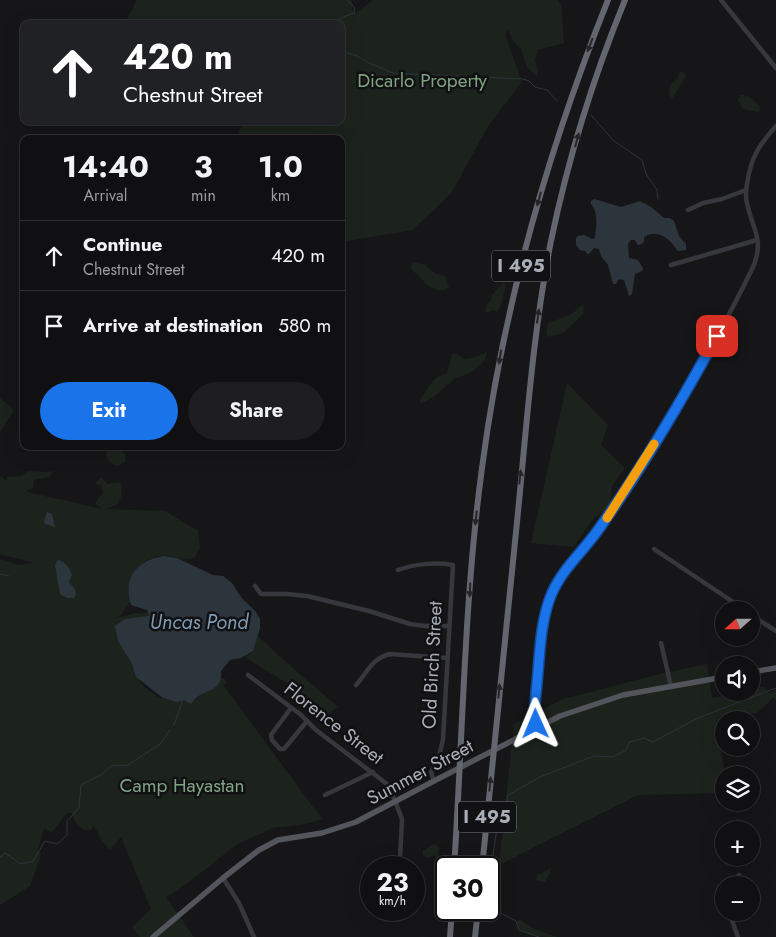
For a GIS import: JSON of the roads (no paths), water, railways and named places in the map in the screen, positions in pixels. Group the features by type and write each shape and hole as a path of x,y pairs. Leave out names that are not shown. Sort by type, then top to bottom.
{"highway":[{"name":"I 495","path":"455,856 473,541 494,387 519,274 543,183 582,66 608,0"},
{"name":"I 495","path":"483,856 532,366 547,261 581,123 604,54 626,0"},
{"path":"450,937 451,921"},
{"path":"475,937 477,921"}],"main road":[{"path":"760,671 776,668"},
{"name":"Summer Street","path":"153,937 223,878 268,845 285,839 322,833 362,820 434,780 560,716 612,698 715,679"}],"street":[{"path":"721,0 776,68"},
{"path":"537,727 535,710 542,632 550,599 558,581 581,549 603,524 690,386 753,267 758,254 757,240 747,204 746,190 756,152 763,140 776,126"},
{"path":"688,210 703,203 722,199 746,190"},
{"path":"671,265 757,240"},
{"path":"654,549 732,601"},
{"name":"Old Birch Street","path":"398,570 410,566 453,565 443,739 439,757 431,772 434,780"},
{"path":"255,586 261,594 307,596 369,611 410,624 449,626"},
{"path":"760,620 776,631"},
{"path":"662,643 671,686"},
{"path":"356,686 373,663 390,654 447,658"},
{"name":"Florence Street","path":"248,675 387,784 399,810 402,825 400,856"},
{"path":"291,708 271,735 272,740 282,750 307,721"},
{"path":"325,795 373,772"},
{"path":"223,878 239,903 254,937"},
{"path":"732,921 738,937"}],"water":[{"path":"594,199 621,207 640,201 651,207 664,218 670,218 674,221 679,236 686,244 686,250 678,251 664,236 655,234 644,237 644,242 640,245 635,240 631,240 628,244 629,258 638,260 643,268 642,271 635,274 632,294 629,296 624,280 619,279 616,284 613,284 608,265 601,256 599,249 594,248 587,254 576,245 576,238 578,236 584,235 592,239 595,238 596,216 591,204 591,201"},
{"path":"47,512 52,514 55,527 45,524"},
{"name":"Uncas Pond","path":"164,556 177,558 213,575 223,576 232,583 260,619 260,628 253,651 241,658 230,660 221,671 221,678 217,686 200,695 191,704 184,700 177,702 163,698 136,677 131,662 118,641 115,626 125,619 149,616 147,610 131,605 129,595 130,579 139,566 154,558"},
{"path":"58,560 69,568 72,575 69,582 76,591 74,598 67,598 60,594 55,565"}],"waterway":[{"path":"339,20 355,13 354,7 347,0"},
{"path":"345,52 393,73 523,79 529,81 535,87 547,90 557,101"},
{"path":"591,115 614,141 642,160 646,174 657,190 658,199"},
{"path":"0,574 9,576"},
{"path":"765,692 776,688"},
{"path":"506,807 508,795 540,777 594,756 613,757 625,751 630,742 644,738 653,742 698,718 763,693"},
{"path":"174,725 183,700"},
{"path":"0,857 5,853 21,864 33,861 45,841 57,844 67,835 67,821 79,808 81,785 101,775 111,766 128,765 160,744 170,730"},
{"path":"493,856 497,828 505,811"},
{"path":"500,913 516,921 519,930 539,937"}],"park label":[{"name":"Dicarlo Property","path":"422,80"},
{"name":"Camp Hayastan","path":"182,785"}]}
